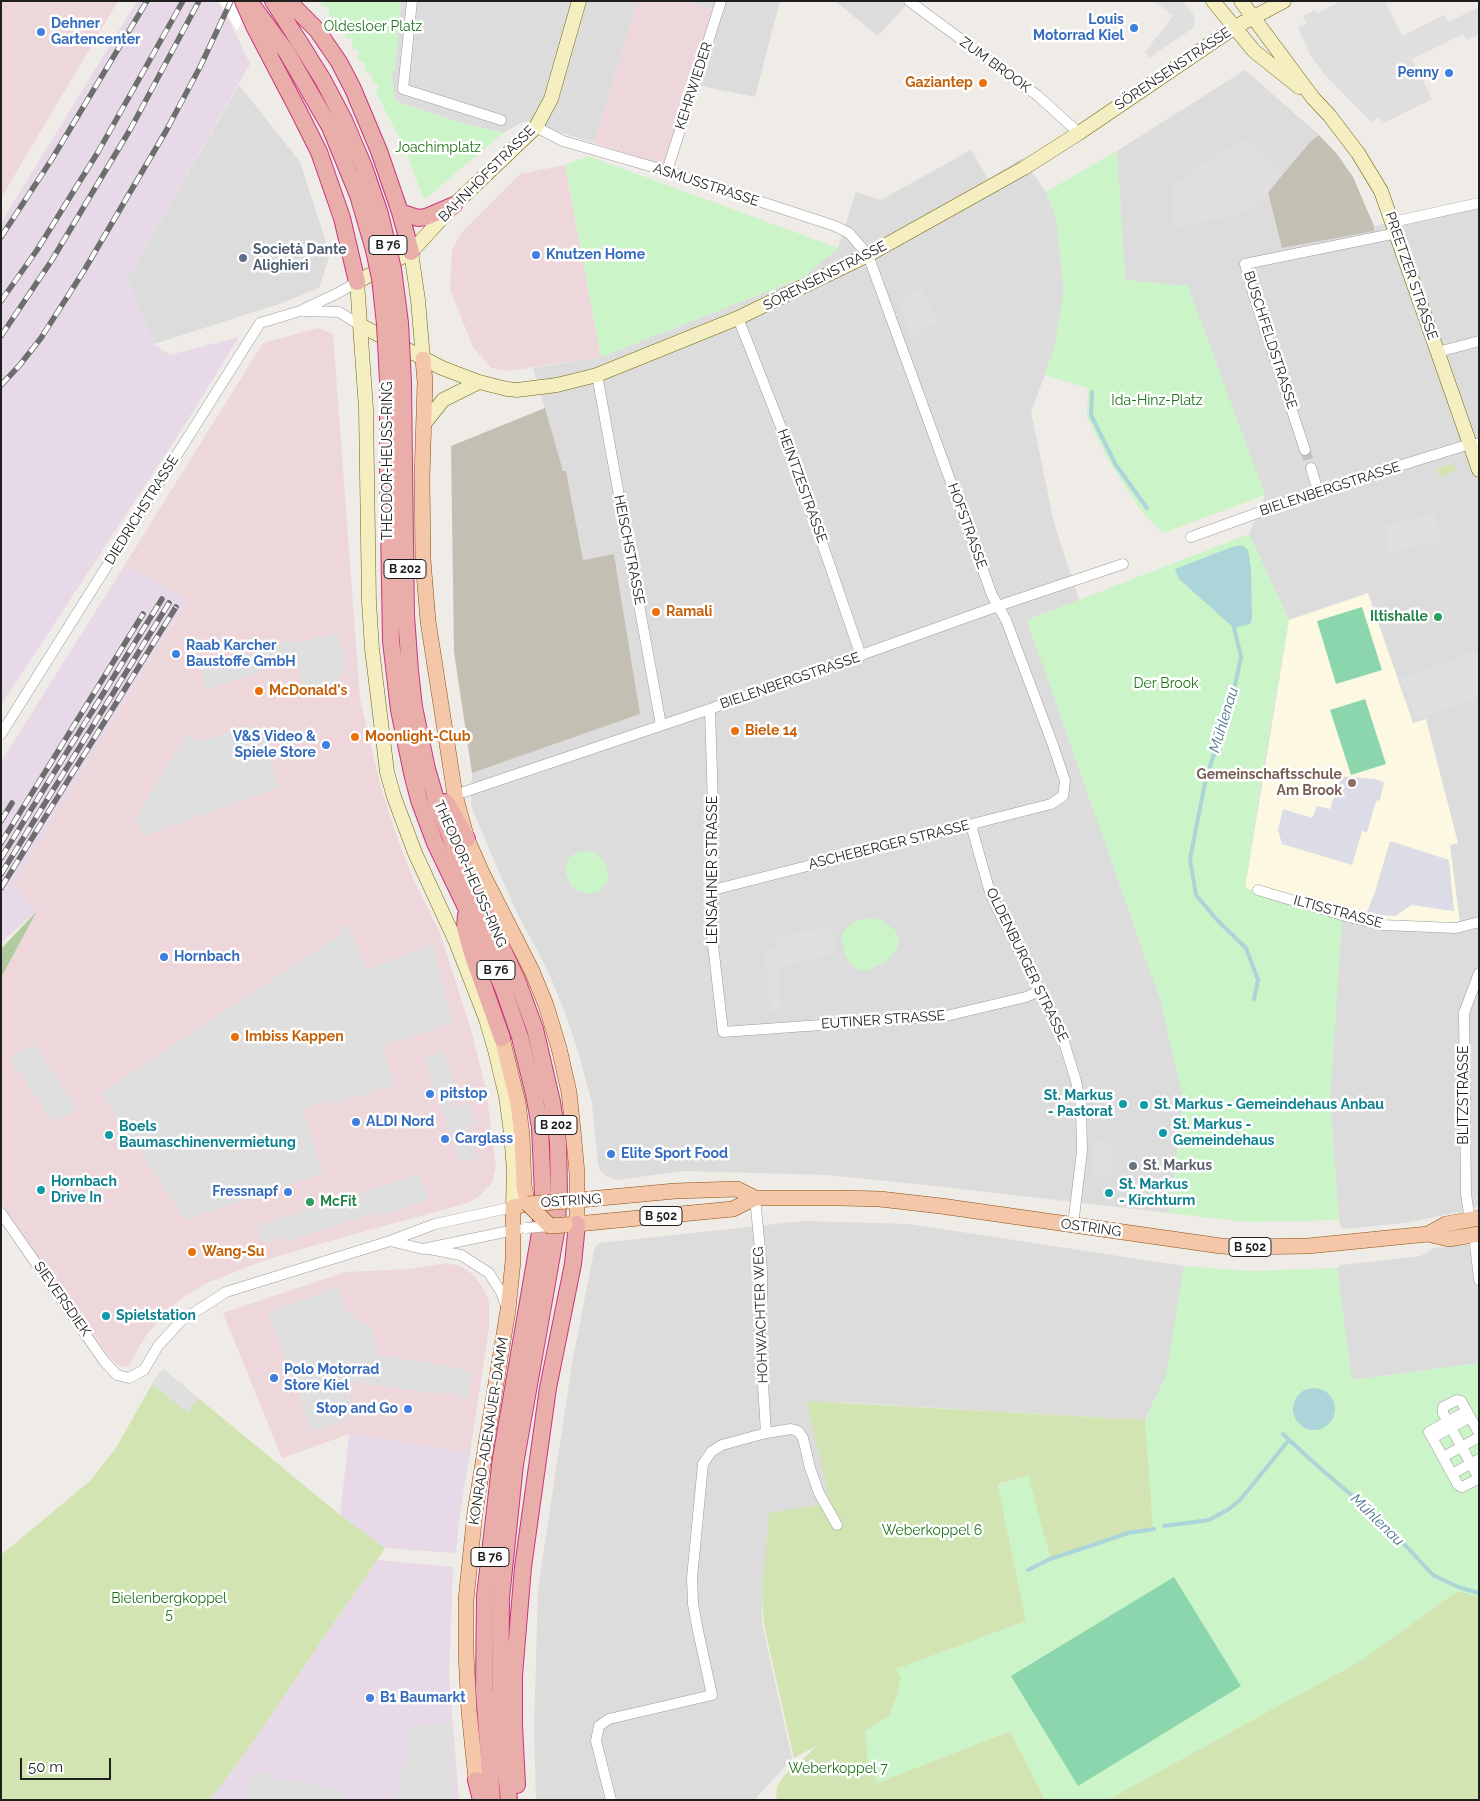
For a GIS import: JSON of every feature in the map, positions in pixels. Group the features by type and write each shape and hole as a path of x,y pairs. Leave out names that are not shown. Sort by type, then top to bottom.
{"highway":[{"name":"THEODOR-HEUSS-RING","path":"273,1 293,47"},
{"name":"B 76","path":"288,1 317,30 339,62 369,126 400,212 411,252"},
{"name":"THEODOR-HEUSS-RING","path":"248,5 293,47 323,80 344,120 364,166 382,223 393,269 400,323 404,382 396,466 391,641 399,710 419,800 435,843 466,905 503,988 518,1029 534,1094 540,1127 543,1195 540,1233 525,1316"},
{"name":"B 76","path":"248,5 318,152 342,218 357,282"},
{"name":"B 76","path":"400,212 418,218 426,217 454,205"},
{"name":"THEODOR-HEUSS-RING","path":"396,466 414,707 427,769 437,803 452,841 517,980 534,1029 552,1102 558,1141 559,1193 556,1232 542,1320"},
{"path":"427,769 467,839"},
{"name":"B 76","path":"466,905 466,928 502,1038"},
{"name":"B 76","path":"519,1800 514,1725 514,1675 523,1567 548,1388 573,1264 564,1225"},
{"name":"KONRAD-ADENAUER-DAMM","path":"492,1800 484,1690 485,1596 501,1458 525,1316"},
{"name":"B 76","path":"509,1800 500,1718 501,1598 515,1464 542,1320"},
{"path":"476,1780 481,1800"}],"main road":[{"name":"BAHNHOFSTRASSE","path":"357,282 411,252 454,205 536,127 550,99 579,1"},
{"name":"PREETZER STRASSE","path":"1213,1 1254,51 1313,98 1329,115 1358,153 1381,191 1438,352 1474,444 1479,470"},
{"name":"SÖRENSENSTRASSE","path":"360,325 423,359 479,382 517,390 558,385 597,375 738,318 868,255 1024,168 1079,133 1235,28 1250,8 1284,1"},
{"name":"PREETZER STRASSE","path":"1250,8 1313,98"},
{"path":"411,252 418,300 423,359"},
{"name":"THEODOR-HEUSS-RING","path":"357,282 366,409 371,640 386,772 415,853 456,942 476,992 498,1060 506,1096 514,1170 521,1205 520,1229 513,1261"},
{"name":"THEODOR-HEUSS-RING","path":"423,359 423,560 428,622 455,795 467,839 483,876 532,972 554,1030 569,1092 573,1130 572,1201"},
{"path":"424,424 443,400 479,382"},
{"path":"502,1038 518,1103 522,1135 524,1186 521,1205 564,1225"},
{"path":"498,1060 518,1103"},
{"name":"OSTRING","path":"521,1205 675,1191 738,1189 755,1198"},
{"name":"OSTRING","path":"564,1225 733,1209 755,1198 841,1198 880,1199 949,1207 1221,1246 1317,1245 1428,1234 1449,1239 1475,1227"},
{"name":"B 76","path":"564,1225 572,1201"},
{"name":"KONRAD-ADENAUER-DAMM","path":"476,1780 469,1711 466,1600 475,1512 508,1310 513,1261"}],"street":[{"path":"412,1 403,89 501,120"},
{"name":"KEHRWIEDER","path":"666,171 721,1"},
{"name":"ZUM BROOK","path":"909,1 1038,96 1079,133"},
{"name":"ASMUSSTRASSE","path":"536,127 563,141 666,171 834,226 849,233 868,255"},
{"path":"1395,227 1479,203"},
{"name":"BUSCHFELDSTRASSE","path":"1305,450 1245,264 1395,227"},
{"name":"HOFSTRASSE","path":"868,255 992,595 1006,620 1053,745 1065,782 1063,796"},
{"name":"DIEDRICHSTRASSE","path":"1,734 260,323 300,311 357,282"},
{"name":"DIEDRICHSTRASSE","path":"300,311 339,312 360,325"},
{"name":"HEINTZESTRASSE","path":"738,318 790,450 861,656"},
{"path":"1438,352 1479,341"},
{"name":"HEISCHSTRASSE","path":"597,375 661,724"},
{"name":"BIELENBERGSTRASSE","path":"1191,537 1318,491 1474,444"},
{"path":"1311,468 1318,491"},
{"name":"BIELENBERGSTRASSE","path":"455,795 1123,564"},
{"name":"LENSAHNER STRASSE","path":"710,708 713,807 712,936 722,1032"},
{"name":"ASCHEBERGER STRASSE","path":"713,890 1052,804 1063,796"},
{"name":"OLDENBURGER STRASSE","path":"971,824 989,889 1060,1029 1076,1082 1081,1106 1082,1151 1072,1225"},
{"name":"ILTISSTRASSE","path":"1258,890 1382,925 1456,928 1479,922"},
{"name":"BLITZSTRASSE","path":"1479,973 1464,1013 1466,1194 1475,1227 1479,1280"},
{"name":"EUTINER STRASSE","path":"722,1032 946,1016 1026,997 1040,991"},
{"name":"HOHWACHTER WEG","path":"755,1198 762,1270 760,1335 766,1433"},
{"name":"OSTRING","path":"128,1378 144,1370 158,1346 182,1321 226,1292 390,1242 435,1224 521,1205"},
{"name":"SIEVERSDIEK","path":"1,1213 104,1361 117,1375 128,1378"},
{"name":"OSTRING","path":"390,1242 422,1249 520,1229 564,1225"},
{"name":"OSTRING","path":"426,1248 461,1255 488,1273 494,1278 508,1310"},
{"path":"1443,1457 1462,1447 1479,1435 1468,1414 1459,1400 1454,1400 1443,1407 1442,1410 1449,1425 1462,1447 1475,1461 1476,1480 1462,1487 1458,1485 1432,1438 1449,1425 1468,1414"},
{"path":"611,1800 596,1742 599,1726 609,1719 712,1694 693,1604 692,1578 703,1464 711,1452 722,1445 766,1433 791,1428 798,1431 803,1438 810,1468 837,1525"},
{"path":"1452,1474 1475,1461"},
{"path":"476,1780 476,1800"}],"shaded area":[{"path":"1,1 118,1 1,198"},
{"path":"137,1 217,1 229,20 250,64 127,279 154,344 170,355 239,337 184,426 1,705 1,223"},
{"path":"401,1 638,1 594,143 524,121 503,133 462,123 397,102 392,72 395,69"},
{"path":"638,1 687,1 713,9 665,165 594,143"},
{"path":"687,1 780,1 755,97 691,84 713,9"},
{"path":"835,1 910,1 878,36"},
{"path":"1154,1 1182,1 1192,12 1195,20 1193,28 1149,58 1145,52 1173,16"},
{"path":"1341,1 1385,1 1402,36 1444,15 1448,22 1477,8 1479,11 1479,34 1467,40 1463,34 1412,59 1432,99 1382,124 1378,117 1372,123 1324,74 1309,53 1298,27 1306,24 1303,16 1315,10 1317,13"},
{"path":"1245,70 1319,135 1311,141 1374,231 1374,226 1479,203 1479,1206 1404,1223 1342,1229 1339,1220 1330,1101 1245,888 1264,762 1289,620 1249,534 1265,495 1125,280 1117,151"},
{"path":"239,85 300,162 330,254 319,288 282,303 154,344 127,279"},
{"path":"1319,135 1337,154 1353,177 1374,226 1374,231 1282,248 1268,192 1311,141"},
{"path":"1248,138 1284,173 1259,204 1239,214 1174,227 1172,185 1228,147 1231,149"},
{"path":"971,150 988,179 1022,158 1046,192 1056,217 1064,291 1054,350 1031,412 1054,523 1079,600 1027,620 1161,1002 1184,1102 1169,1213 827,1175 682,1171 618,1180 607,1177 600,1170 598,1163 592,1103 566,1015 548,971 517,913 471,806 472,773 640,714 614,554 583,560 566,471 563,471 533,368 601,357 804,277 838,248 856,192 881,200"},
{"path":"565,165 601,357 507,371 491,368 473,347 450,289 452,250 462,232 520,174"},
{"path":"920,288 939,321 911,337 897,301"},
{"path":"798,297 797,302 759,319 754,317"},
{"path":"318,328 333,334 360,699 381,788 397,837 411,874 440,933 472,1033 486,1089 496,1167 492,1183 478,1197 467,1203 260,1262 207,1283 182,1298 160,1318 143,1340 128,1367 119,1366 110,1358 1,1203 1,978 37,911 13,885 187,600 126,563 263,343"},
{"path":"545,408 563,471 566,471 583,560 614,554 640,714 472,773 454,652 451,446"},
{"path":"1435,513 1442,541 1387,553 1385,545 1387,531 1385,526"},
{"path":"126,563 187,600 13,885 37,911 1,942 1,762"},
{"name":"Gemeinschaftsschule Am Brook","path":"1368,593 1413,723 1426,719 1458,843 1450,845 1460,923 1342,920 1245,888 1289,620"},
{"path":"337,633 348,666 333,684 306,694 298,668 289,670 283,655 261,663 263,671 211,688 205,687 201,669 292,640 295,643"},
{"path":"1479,650 1479,697 1416,719 1401,678"},
{"path":"258,724 279,788 143,836 135,819 186,735 201,741"},
{"path":"1340,776 1375,779 1384,782 1380,800 1376,801 1367,832 1362,831 1352,865 1282,844 1278,830 1283,809 1312,818 1317,806 1330,809"},
{"path":"1390,841 1449,860 1454,911 1411,905 1396,916 1366,914 1375,892"},
{"path":"348,924 367,970 432,944 453,1023 382,1046 395,1085 332,1105 330,1100 303,1109 323,1173 186,1220 101,1093 343,933 341,928"},
{"path":"832,926 836,954 778,967 781,1011 771,1012 764,952 776,947 775,937"},
{"path":"34,1044 77,1108 53,1123 10,1059"},
{"path":"443,1050 460,1098 452,1101 453,1107 469,1102 476,1124 467,1127 478,1157 460,1163 424,1057"},
{"path":"1094,1141 1113,1143 1110,1178 1092,1177"},
{"path":"419,1174 428,1200 380,1216 378,1212 285,1242 283,1237 263,1244 257,1226"},
{"path":"803,1221 909,1224 1184,1266 1166,1376 1145,1420 836,1402 830,1504 762,1596 762,1624 792,1759 754,1800 536,1800 534,1731 538,1589 572,1364 595,1246 600,1243"},
{"path":"1479,1244 1479,1363 1351,1380 1337,1268 1342,1265 1421,1256 1434,1248"},
{"path":"446,1263 460,1266 471,1273 482,1286 489,1301 489,1328 470,1452 349,1434 282,1458 223,1313 346,1272 411,1269"},
{"path":"338,1287 345,1307 358,1321 368,1323 374,1331 376,1354 472,1371 468,1398 451,1395 452,1391 443,1390 442,1394 352,1382 347,1421 312,1431 268,1312"},
{"path":"163,1369 198,1398 188,1413 152,1384"},
{"path":"349,1434 470,1452 460,1512 456,1553 385,1548 340,1516"},
{"name":"B1 Baumarkt","path":"377,1560 453,1567 449,1675 459,1800 210,1800 248,1749"},
{"path":"452,1723 456,1774 451,1800 396,1800 411,1727"},
{"path":"258,1771 269,1776 348,1793 347,1799 352,1800 251,1800 241,1793"}],"green space":[{"path":"321,1 401,1 395,69 392,72 397,102 462,123 503,133 424,200 405,149 376,92 379,84 371,83 372,75 365,71 365,63 358,60 359,51 352,48 352,39 345,38 345,29 338,27 337,18 329,16 329,8 321,6"},
{"name":"Ida-Hinz-Platz","path":"1117,151 1125,280 1188,286 1265,495 1163,533 1140,509 1108,459 1087,416 1088,388 1044,375 1054,350 1064,291 1056,217 1046,192"},
{"path":"588,156 838,248 804,277 601,357 565,165"},
{"path":"1450,464 1456,467 1456,470 1440,478 1437,469"},
{"name":"Der Brook","path":"1249,534 1289,620 1264,762 1245,888 1342,920 1330,1101 1339,1220 1247,1222 1169,1213 1184,1102 1161,1002 1027,620"},
{"path":"1362,607 1382,670 1336,684 1317,621"},
{"path":"1365,699 1386,764 1351,775 1330,710"},
{"path":"591,851 600,856 607,867 608,880 600,891 590,894 579,891 571,886 565,872 568,859 577,852"},
{"path":"37,911 2,976 1,978 1,949"},
{"path":"869,918 881,920 895,930 899,938 898,947 886,962 865,971 853,967 845,955 841,936 847,927 856,921"},
{"path":"1184,1266 1249,1271 1337,1268 1352,1380 1479,1363 1479,1597 1458,1591 1360,1661 1107,1800 1045,1800 1010,1731 877,1783 868,1764 865,1731 889,1716 898,1695 901,1678 896,1669 1026,1621 998,1485 1028,1476 1051,1559 1128,1533 1153,1529 1145,1420 1166,1376"},
{"name":"Bielenbergkoppel 5","path":"163,1369 340,1515 385,1548 248,1749 210,1800 1,1800 1,1555 90,1481 116,1448 155,1379"},
{"path":"807,1401 1145,1420 1154,1529 1128,1533 1050,1559 1028,1476 998,1484 1026,1621 897,1669 901,1677 898,1695 889,1716 877,1783 1010,1731 1045,1800 776,1800 777,1786 785,1775 818,1745 794,1758 764,1625 762,1596 769,1513 830,1503"},
{"path":"1174,1577 1241,1686 1078,1786 1011,1676"},
{"path":"1458,1591 1479,1597 1479,1800 1107,1800 1360,1661"}],"water":[{"path":"1242,545 1248,550 1251,568 1252,619 1250,624 1234,628 1179,579 1175,569"},
{"path":"1314,1388 1329,1394 1335,1409 1329,1424 1314,1430 1299,1424 1293,1409 1299,1394"}],"pier":[{"path":"220,1 254,1 237,31"}],"waterway":[{"path":"1092,392 1091,415 1116,465 1147,508"},
{"name":"Mühlenau","path":"1234,628 1241,657 1231,704 1206,778 1190,859 1196,895 1218,921 1246,948 1258,980 1254,999"},
{"name":"Mühlenau","path":"1283,1434 1355,1498 1405,1545 1433,1575 1458,1587 1479,1593"},
{"path":"1164,1526 1209,1520 1229,1509 1240,1500 1289,1440"},
{"name":"Mühlenau","path":"1028,1570 1050,1559 1128,1533 1154,1529"}],"tunnel":[{"path":"1305,450 1311,468"}],"railway":[{"path":"1,237 52,159 147,1"},
{"path":"1,301 37,250 98,152 183,1"},
{"path":"1,336 52,260 131,128 199,1"},
{"path":"1,385 41,338 85,269 166,131 200,67 231,1"},
{"path":"1,858 162,599"},
{"path":"1,874 169,603"},
{"path":"1,888 176,607"},
{"path":"1,843 143,614"},
{"path":"1,821 12,803"}],"place":[{"name":"Louis Motorrad Kiel","path":"1134,28"},
{"name":"Dehner Gartencenter","path":"41,32"},
{"name":"Penny","path":"1449,73"},
{"name":"Gaziantep","path":"983,83"},
{"name":"Knutzen Home","path":"536,255"},
{"name":"Società Dante Alighieri","path":"243,258"},
{"name":"Ramali","path":"656,612"},
{"name":"Iltishalle","path":"1438,617"},
{"name":"Raab Karcher Baustoffe GmbH","path":"176,654"},
{"name":"McDonald's","path":"259,691"},
{"name":"Biele 14","path":"735,731"},
{"name":"Moonlight-Club","path":"355,737"},
{"name":"V&S Video & Spiele Store","path":"326,745"},
{"name":"Gemeinschaftsschule Am Brook","path":"1352,783"},
{"name":"Hornbach","path":"164,957"},
{"name":"Imbiss Kappen","path":"235,1037"},
{"name":"pitstop","path":"430,1094"},
{"name":"St. Markus - Pastorat","path":"1123,1104"},
{"name":"St. Markus - Gemeindehaus Anbau","path":"1144,1105"},
{"name":"ALDI Nord","path":"356,1122"},
{"name":"St. Markus - Gemeindehaus","path":"1163,1133"},
{"name":"Boels Baumaschinenvermietung","path":"109,1135"},
{"name":"Carglass","path":"445,1139"},
{"name":"Elite Sport Food","path":"611,1154"},
{"name":"St. Markus","path":"1133,1166"},
{"name":"Hornbach Drive In","path":"41,1190"},
{"name":"Fressnapf","path":"288,1192"},
{"name":"St. Markus - Kirchturm","path":"1109,1193"},
{"name":"McFit","path":"310,1202"},
{"name":"Wang-Su","path":"192,1252"},
{"name":"Spielstation","path":"106,1316"},
{"name":"Polo Motorrad Store Kiel","path":"274,1378"},
{"name":"Stop and Go","path":"408,1409"},
{"name":"B1 Baumarkt","path":"370,1698"}],"park label":[{"name":"Oldesloer Platz","path":"373,27"},
{"name":"Joachimplatz","path":"438,148"},
{"name":"Weberkoppel 6","path":"932,1531"},
{"name":"Weberkoppel 7","path":"838,1769"}]}
